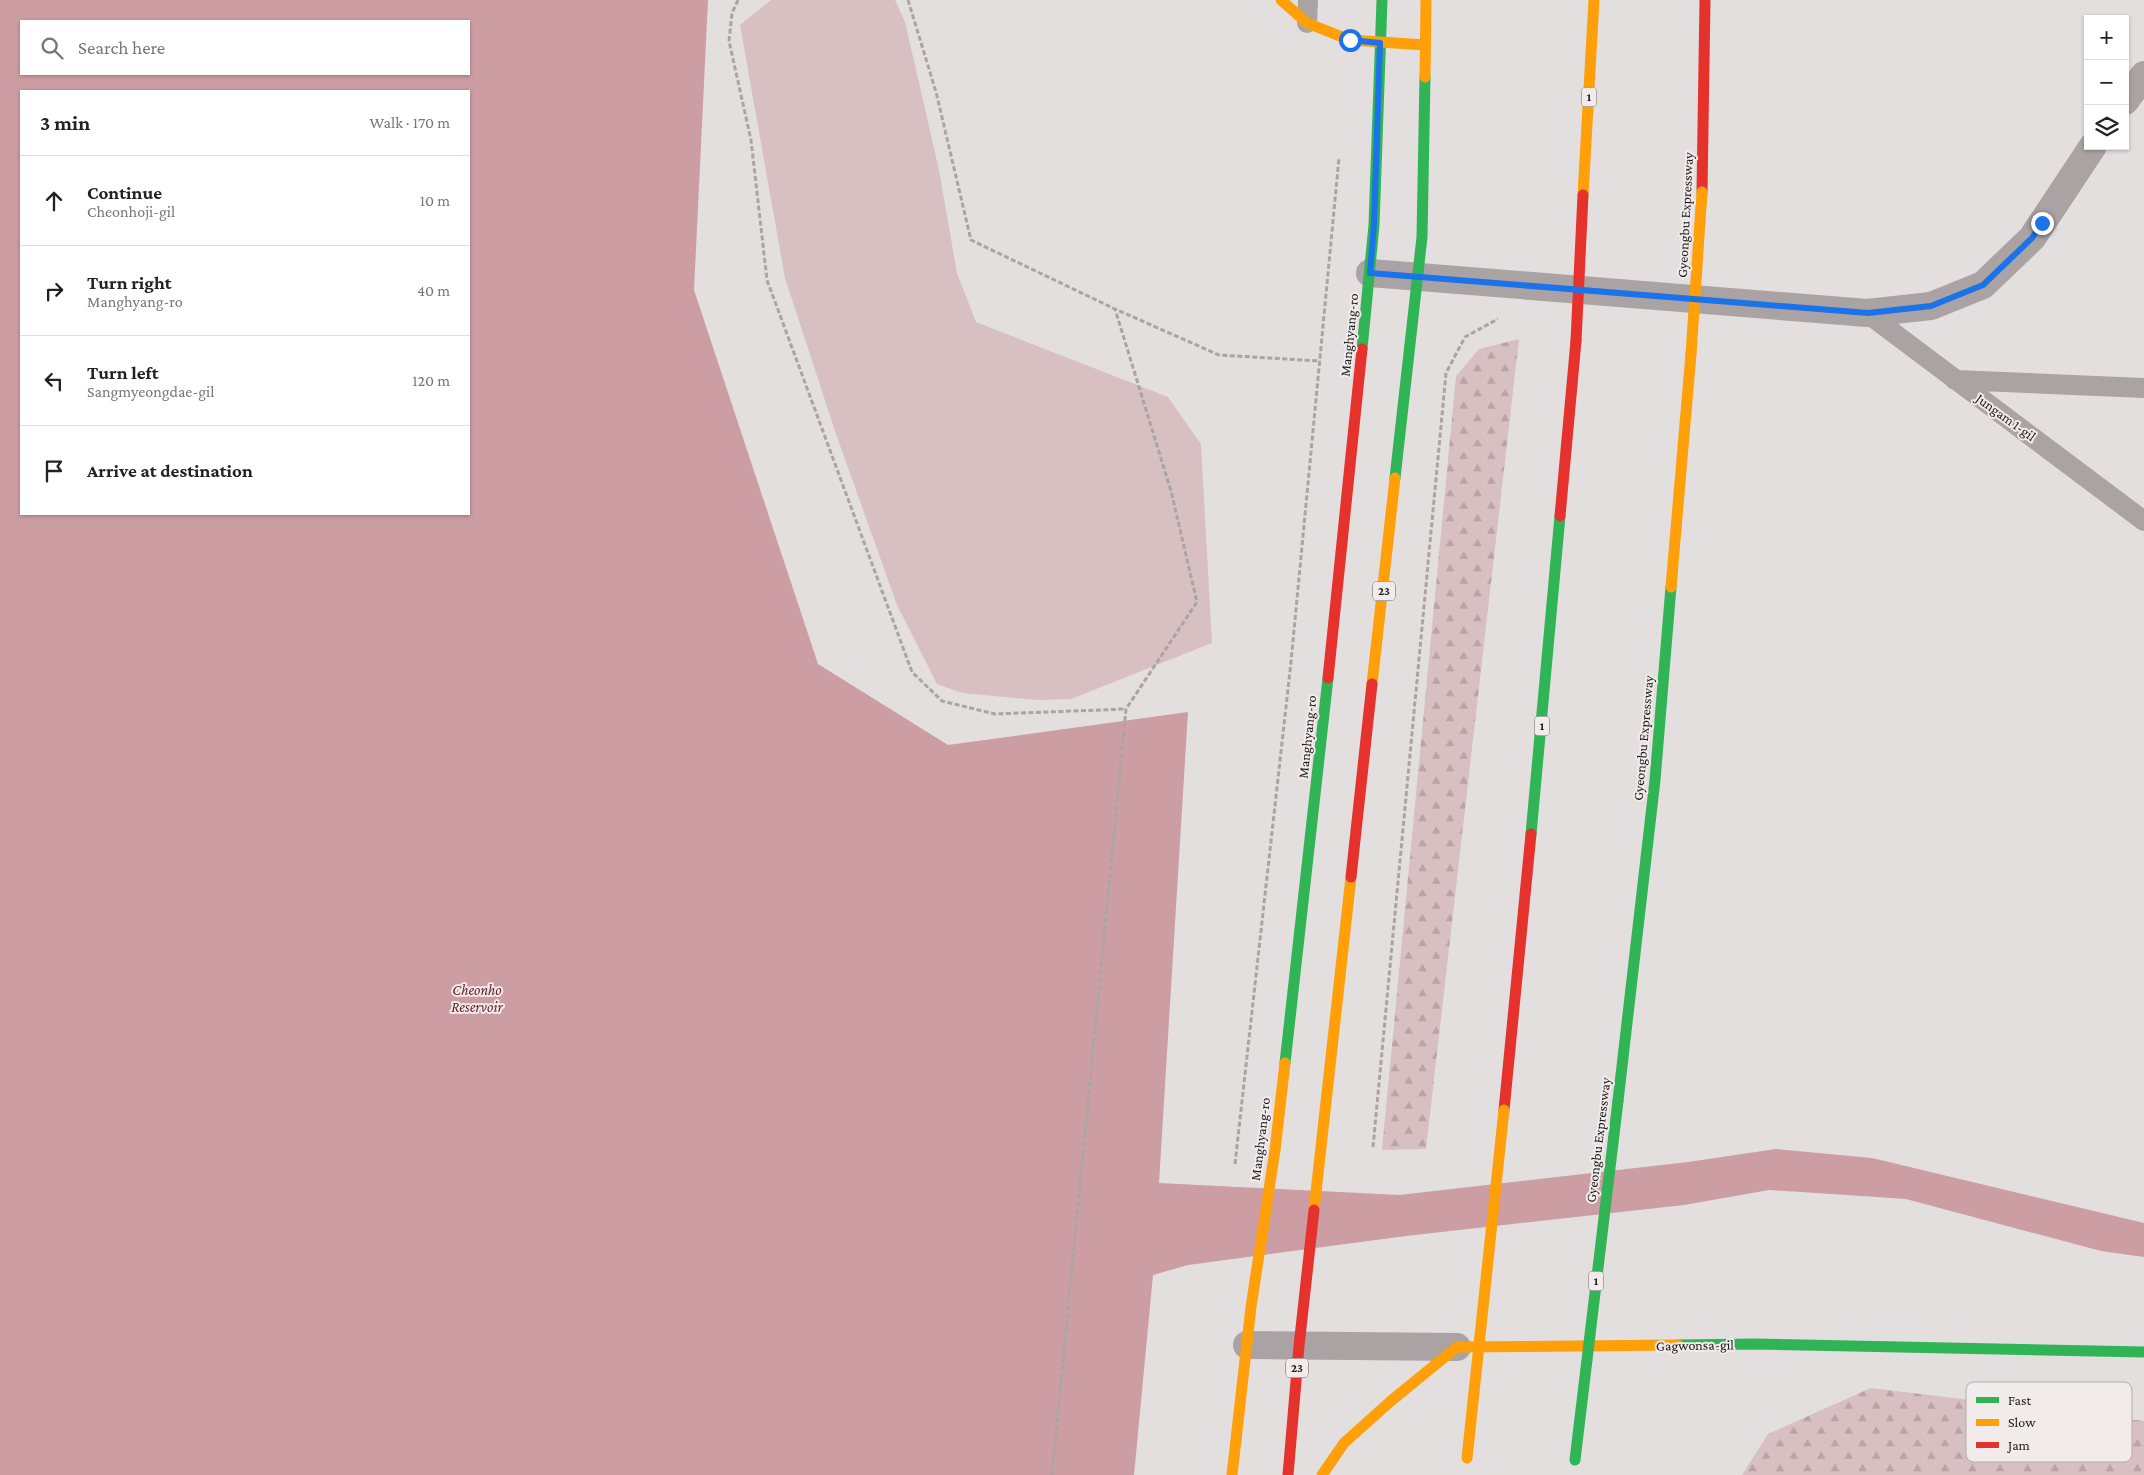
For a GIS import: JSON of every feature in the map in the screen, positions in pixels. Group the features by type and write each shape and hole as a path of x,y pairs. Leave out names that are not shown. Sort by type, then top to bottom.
{"main road":[{"path":"1281,0 1307,24 1350,40 1425,45"},
{"name":"Manghyang-ro","path":"1232,1475 1251,1307 1275,1150 1333,637 1374,224 1382,0"},
{"name":"23","path":"1288,1475 1299,1346 1422,237 1426,0"},
{"name":"1","path":"1466,1462 1504,1110 1536,785 1576,341 1594,0"},
{"name":"Gyeongbu Expressway","path":"1572,1475 1655,780 1691,354 1702,192 1706,0"},
{"name":"Gagwonsa-gil","path":"1457,1347 1756,1344 2144,1352"},
{"path":"1322,1475 1344,1443 1392,1400 1457,1347"}],"street":[{"path":"2129,96 2144,75"},
{"path":"1370,273 1868,313 1931,306 1983,285 2032,238 2089,150"},
{"name":"Gagwonsa-gil","path":"1247,1345 1457,1347"}],"lane":[{"path":"1307,24 1308,0"},
{"name":"Jungam 1-gil","path":"1868,313 2144,521"},
{"path":"1955,380 2144,388"}],"path":[{"path":"738,0 732,13 729,41 751,140 767,280 912,672 942,701 995,714 1126,709"},
{"path":"908,0 936,92 971,240 1114,309 1219,355 1320,361"},
{"path":"1237,1150 1290,672 1339,156"},
{"path":"1052,1475 1126,709 1197,602 1171,491 1114,309"},
{"path":"1373,1147 1446,373 1465,337 1499,318"}],"green space":[{"path":"771,0 895,0 905,22 939,170 957,273 976,322 1168,397 1201,444 1212,643 1071,699 1038,700 962,693 937,684 897,605 836,434 785,278 740,25"},
{"path":"1519,339 1426,1149 1382,1150 1456,376 1479,349"},
{"path":"1871,1388 1966,1399 1966,1462 2132,1462 2132,1420 2144,1421 2144,1475 1742,1475 1768,1434"}],"water":[{"name":"Cheonho Reservoir","path":"0,0 708,0 694,290 818,664 948,745 1188,712 1159,1183 1399,1195 1688,1162 1776,1149 1872,1158 2144,1223 2144,1257 2101,1251 1906,1199 1769,1190 1684,1205 1406,1236 1188,1265 1153,1275 1134,1475 0,1475"}],"traffic: fast":[{"path":"1362,349 1374,225 1382,0"},
{"path":"1395,478 1422,237 1425,77"},
{"path":"1531,834 1560,516"},
{"path":"1618,1101 1655,780 1671,587"},
{"path":"1285,1063 1328,678"},
{"path":"1575,1460 1618,1101"},
{"path":"1678,1345 1756,1344 2144,1352"}],"traffic: slow":[{"path":"1281,0 1307,23 1350,40 1425,45"},
{"path":"1425,77 1426,0"},
{"path":"1583,195 1594,0"},
{"path":"1691,354 1702,192"},
{"path":"1671,587 1691,354"},
{"path":"1372,684 1395,478"},
{"path":"1314,1210 1351,877"},
{"path":"1232,1475 1251,1307 1275,1150 1285,1063"},
{"path":"1467,1458 1504,1110"},
{"path":"1457,1347 1678,1345"},
{"path":"1322,1475 1344,1443 1392,1400 1457,1347"}],"traffic: jam":[{"path":"1702,192 1705,0"},
{"path":"1576,341 1583,195"},
{"path":"1560,516 1576,341"},
{"path":"1328,678 1362,349"},
{"path":"1351,877 1372,684"},
{"path":"1504,1110 1531,834"},
{"path":"1288,1475 1299,1346 1314,1210"}],"route":[{"path":"1350,40 1380,43 1374,224 1370,273 1868,313 1931,306 1983,285 2032,238 2042,223"}]}
